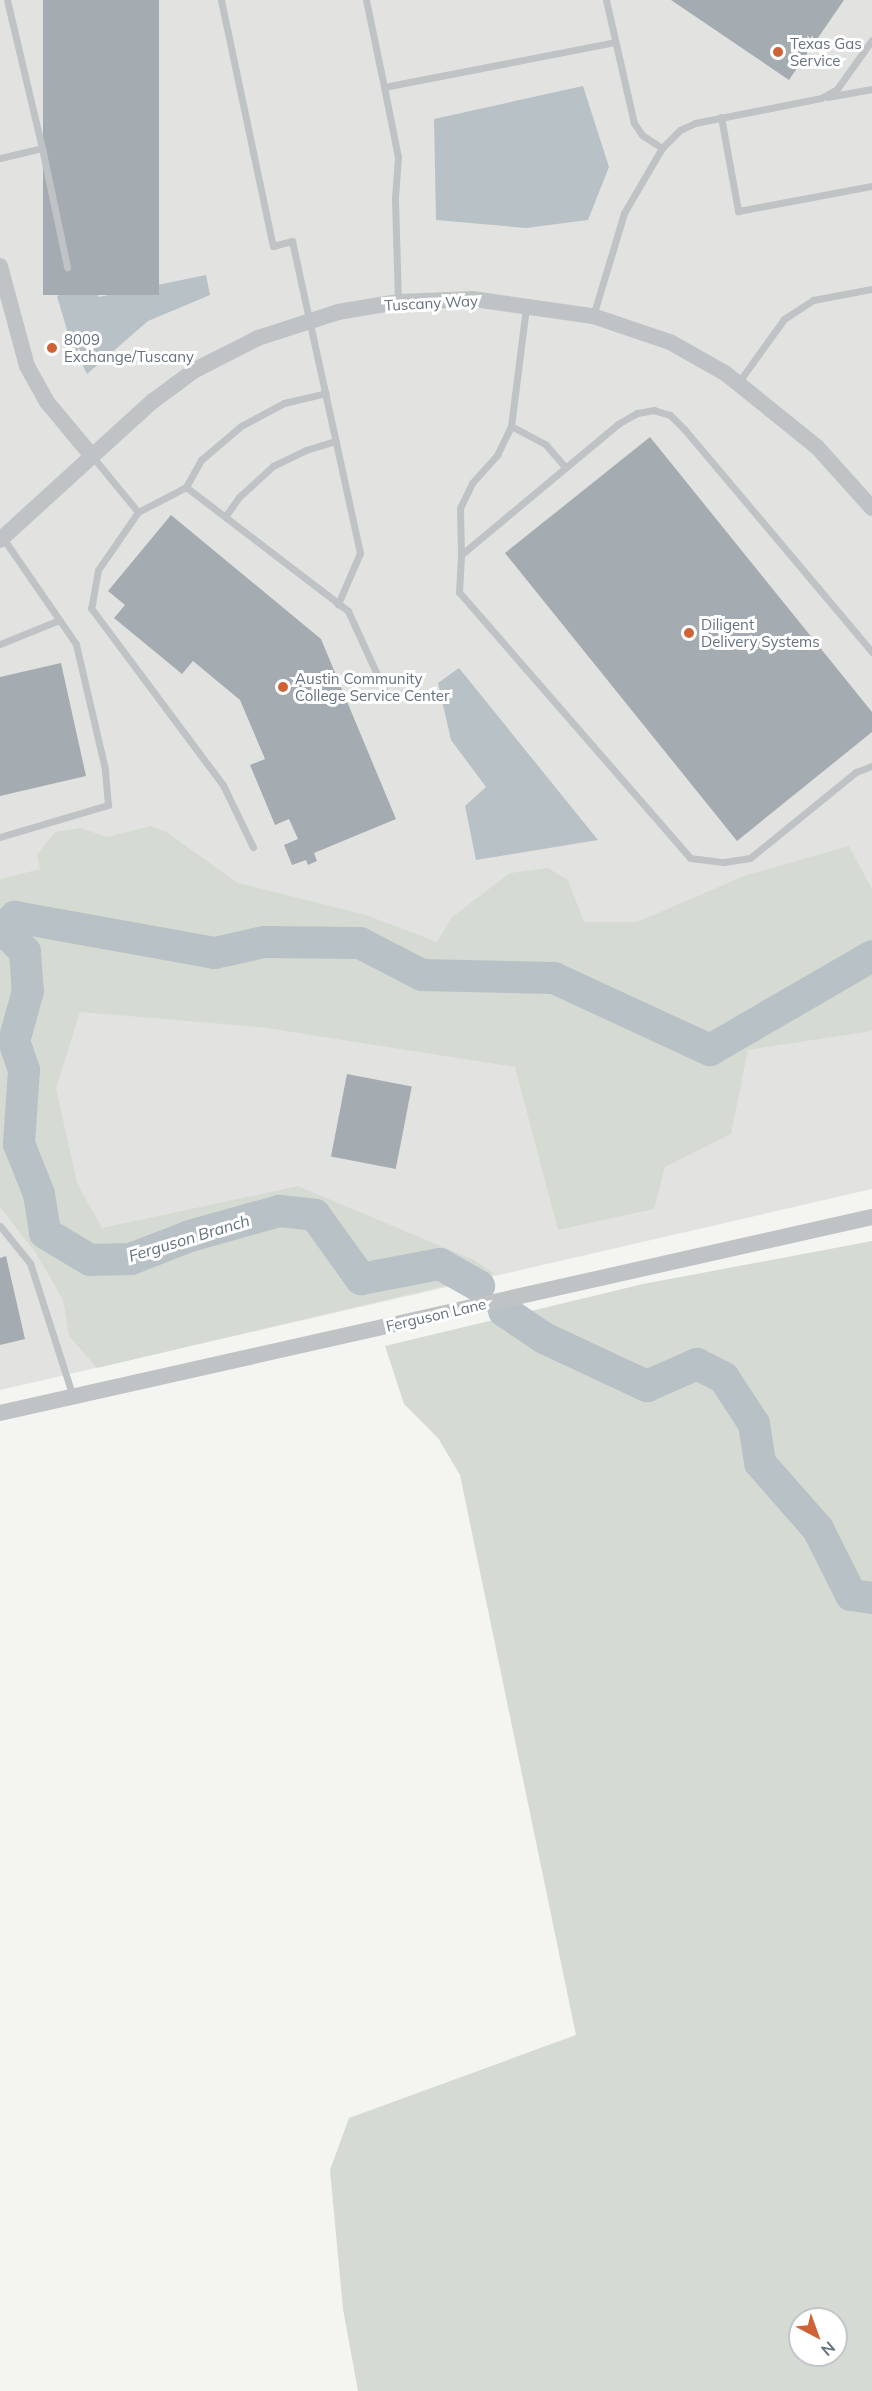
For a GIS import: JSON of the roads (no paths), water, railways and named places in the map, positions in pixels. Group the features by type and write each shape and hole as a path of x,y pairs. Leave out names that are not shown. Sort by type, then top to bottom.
{"street":[{"path":"0,266 27,366 47,402 92,456"},
{"name":"Tuscany Way","path":"1,539 153,401 195,370 258,338 310,320 398,302 473,298 526,304 593,316 670,342 738,383 816,447 872,508"},
{"name":"Ferguson Lane","path":"0,1413 872,1217"}],"lane":[{"path":"7,0 68,267"},
{"path":"221,0 273,246 292,241 360,553 338,604"},
{"path":"366,0 398,157 395,198 398,302"},
{"path":"606,0 634,123 642,135 662,148"},
{"path":"821,98 837,89 872,40"},
{"path":"384,87 615,42"},
{"path":"593,316 624,213 662,148 680,130 712,118 872,89"},
{"path":"721,117 738,211 872,186"},
{"path":"0,158 42,148"},
{"path":"738,383 784,319 813,300 872,289"},
{"path":"526,304 511,426 497,455 472,483 460,508 459,592 690,858 723,861 750,858 856,772 872,766"},
{"path":"253,847 223,785 90,608 98,570 138,512 186,487 201,460 241,426 284,403 326,393"},
{"path":"461,555 637,413 654,410 670,415 872,652"},
{"path":"511,426 546,445 566,468"},
{"path":"225,517 239,497 273,466 306,450 336,441"},
{"path":"92,456 138,512"},
{"path":"186,487 348,611 386,694"},
{"path":"0,837 108,805 105,769 76,644 1,539"},
{"path":"0,644 59,620"},
{"path":"0,1226 30,1263 73,1397"}],"waterway":[{"path":"0,934 15,917 215,953 264,942 360,943 422,975 554,978 710,1050 872,956"},
{"name":"Ferguson Branch","path":"5,931 25,952 28,991 14,1041 24,1070 19,1144 39,1194 45,1233 90,1260 131,1259 190,1236 279,1211 315,1215 361,1279 440,1264 479,1286"},
{"name":"Ferguson Branch","path":"504,1311 544,1338 647,1386 697,1364 724,1378 754,1424 760,1463 818,1529 851,1595 872,1598"}],"place":[{"name":"Texas Gas Service","path":"778,52"},
{"name":"8009 Exchange/Tuscany","path":"52,348"},
{"name":"Diligent Delivery Systems","path":"689,633"},
{"name":"Austin Community College Service Center","path":"283,687"}]}
